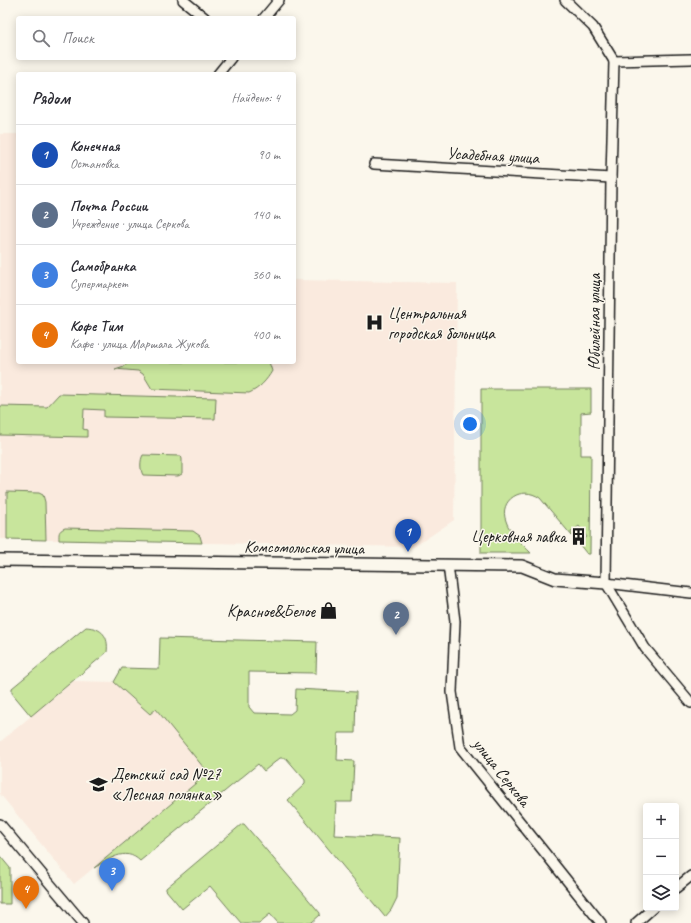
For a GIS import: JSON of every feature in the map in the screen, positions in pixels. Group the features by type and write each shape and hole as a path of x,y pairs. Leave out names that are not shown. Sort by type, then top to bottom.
{"street":[{"path":"183,0 203,16"},
{"path":"266,16 279,0"},
{"path":"565,0 593,27 614,61 691,59"},
{"path":"220,72 229,60"},
{"name":"Юбилейная улица","path":"606,583 611,178 614,61"},
{"name":"Усадебная улица","path":"374,164 611,178"},
{"name":"Комсомольская улица","path":"0,560 522,566 555,579 606,583"},
{"name":"улица Серкова","path":"448,565 455,621 452,692 460,747 601,923"},
{"path":"606,583 691,593"},
{"path":"606,583 645,648 691,703"},
{"path":"0,824 83,923"},
{"path":"679,886 691,876"},
{"path":"636,923 650,911"}],"shaded area":[{"name":"Центральная городская больница","path":"0,134 16,134 16,364 296,364 296,280 457,283 454,520 414,547 0,539"},
{"name":"Детский сад №27 «Лесная полянка»","path":"73,681 114,682 150,714 156,709 209,773 74,884 0,794 0,742"}],"green space":[{"path":"126,364 270,364 272,371 262,384 249,393 152,389 143,374 138,371 115,369"},
{"path":"481,389 591,389 591,412 581,413 581,455 591,455 590,554 587,554 579,544 587,537 579,526 571,532 572,536 540,498 533,494 526,493 519,494 508,501 504,513 510,530 531,553 481,553"},
{"path":"59,394 216,398 215,419 104,417 104,410 84,409 83,429 87,430 87,437 0,435 0,406 47,407"},
{"path":"143,455 181,456 182,474 178,476 143,475 141,470 141,460"},
{"path":"7,492 39,493 43,495 45,502 46,540 7,539"},
{"path":"65,528 193,531 200,536 202,543 59,540 59,532"},
{"path":"86,627 96,629 103,634 107,641 107,652 31,716 12,693 12,688"},
{"path":"160,638 317,642 316,673 249,672 249,707 254,713 290,714 295,710 296,689 356,692 355,733 338,733 337,760 354,761 352,802 336,802 334,835 400,838 397,898 391,910 385,917 288,800 305,784 305,780 286,758 280,758 264,771 258,764 140,861 134,857 123,855 111,858 94,868 208,773 156,709 150,714 114,682 122,668 159,669"},
{"path":"242,824 244,824 320,913 320,915 311,923 278,923 270,914 259,923 241,923 210,886 182,909 166,890 166,888"},
{"path":"0,856 10,868 10,904 0,904"}],"place":[{"name":"Центральная городская больница","path":"375,323"},
{"name":"Церковная лавка","path":"579,536"},
{"name":"Конечная","path":"408,552"},
{"name":"Красное&Белое","path":"328,611"},
{"name":"Почта России","path":"396,635"},
{"name":"Детский сад №27 «Лесная полянка»","path":"98,784"},
{"name":"Самобранка","path":"112,891"},
{"name":"Кофе Тим","path":"26,909"}]}
